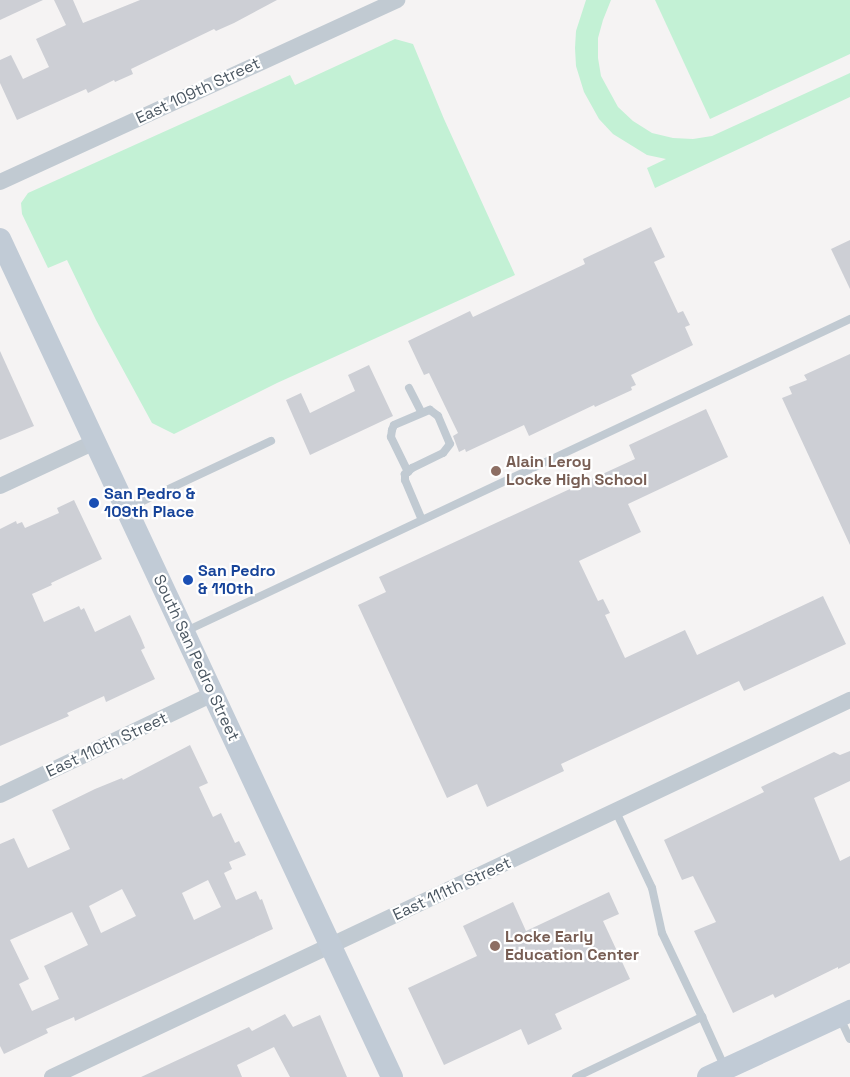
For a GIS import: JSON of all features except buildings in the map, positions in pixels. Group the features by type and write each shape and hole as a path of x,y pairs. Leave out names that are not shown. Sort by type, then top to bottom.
{"street":[{"name":"East 109th Street","path":"0,182 397,0"},
{"name":"South San Pedro Street","path":"0,239 329,947 392,1077"},
{"path":"0,486 95,442"},
{"name":"East 110th Street","path":"0,795 213,694"},
{"name":"East 111th Street","path":"52,1077 850,700"},
{"path":"717,1073 845,1014"}],"lane":[{"path":"184,632 850,319"},
{"path":"409,388 421,412"},
{"path":"408,472 391,437 394,425 421,412 433,411 438,416 450,444 443,453 408,472 404,480 422,520"},
{"path":"126,509 271,441"},
{"path":"616,812 652,888 662,933 702,1017 717,1073"},
{"path":"845,1014 850,1039"},
{"path":"576,1077 702,1017"}],"green space":[{"path":"586,0 611,0 598,38 598,58 601,76 618,107 633,121 652,133 673,138 693,139 712,136 850,73 850,97 655,188 647,168 666,159 647,155 613,134 599,119 584,92 576,66 575,48 576,31"},
{"path":"655,0 850,0 850,54 710,119"},
{"path":"395,39 413,44 444,119 515,275 277,383 174,434 152,423 96,320 67,260 48,268 22,214 21,203 28,193 290,75 295,85"}],"place":[{"name":"Alain Leroy Locke High School","path":"496,471"},
{"name":"San Pedro & 109th Place","path":"94,503"},
{"name":"San Pedro & 110th","path":"188,580"},
{"name":"Locke Early Education Center","path":"495,946"}]}
